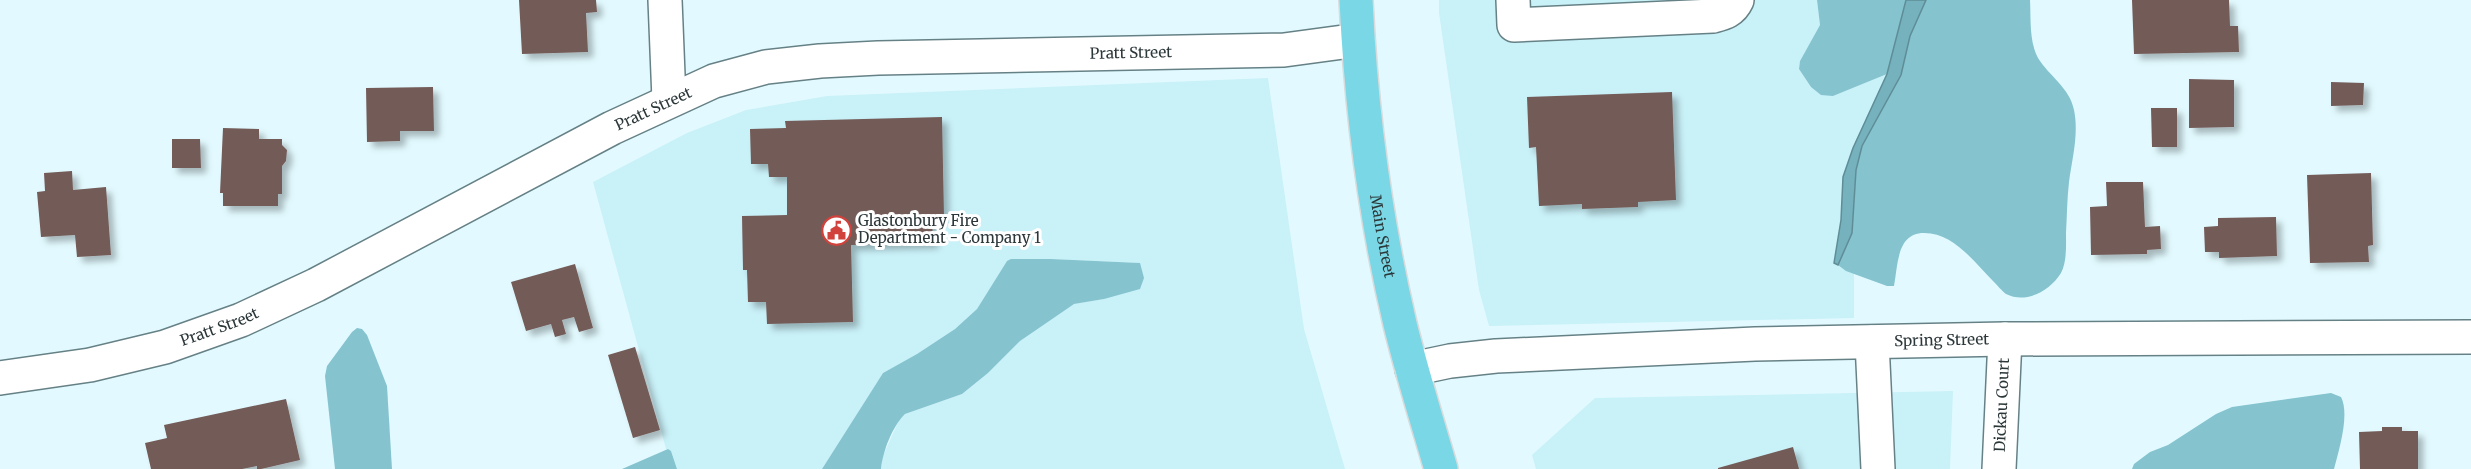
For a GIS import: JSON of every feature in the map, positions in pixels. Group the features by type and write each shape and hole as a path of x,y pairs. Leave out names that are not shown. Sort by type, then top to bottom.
{"main road":[{"name":"Main Street","path":"1356,0 1368,144 1380,223 1400,323 1440,469"}],"street":[{"path":"665,0 669,100"},
{"path":"1513,0 1514,25 1713,16 1727,12 1733,8 1737,0"},
{"name":"Pratt Street","path":"0,378 122,358 165,347 241,320 316,285 669,100 714,81 745,73 820,61 1284,50 1358,40"},
{"name":"Spring Street","path":"1412,369 1450,361 1496,356 1755,344 2005,339 2471,337"},
{"name":"Dickau Court","path":"1999,469 2005,339"},
{"path":"1872,342 1878,469"}],"shaded area":[{"path":"1439,0 1817,0 1820,25 1800,61 1799,69 1811,87 1833,96 1887,74 1841,220 1834,262 1854,273 1854,318 1489,326 1479,290"},
{"path":"1817,0 1906,0 1887,74 1833,96 1821,95 1811,87 1799,69 1800,61 1820,25"},
{"path":"1906,0 1926,0 1910,36 1901,75 1862,146 1856,170 1852,233 1838,265 1834,263 1841,220 1843,177 1853,148 1887,74"},
{"path":"1926,0 2030,0 2031,30 2035,51 2072,102 2075,137 2068,188 2064,264 2061,273 2051,285 2037,294 2014,297 2006,294 1963,250 1935,234 1915,234 1908,238 1900,251 1894,286 1887,286 1846,271 1838,265 1852,233 1856,170 1862,146 1901,75 1910,36"},
{"path":"1268,78 1304,329 1345,469 881,469 882,458 899,420 905,414 962,394 988,373 1020,341 1050,318 1074,304 1104,299 1139,263 1051,259 1007,261 977,309 955,329 883,373 822,469 677,469 671,451 666,449 593,182 687,133 746,110 827,96"},
{"path":"1011,259 1140,263 1144,278 1140,289 1074,304 1020,341 988,373 962,394 905,414 889,440 881,469 822,469 883,373 955,329 977,309 1007,261"},
{"path":"357,328 362,329 367,335 387,386 392,469 335,469 325,376 327,366"},
{"path":"1953,391 1950,469 1536,469 1532,455 1595,398"},
{"path":"2331,393 2341,397 2344,413 2343,432 2334,469 2132,469 2134,464 2150,452 2168,445 2216,414 2232,407"},
{"path":"668,449 671,451 677,469 622,469"}],"building":[{"path":"519,0 596,0 597,12 586,13 588,52 522,54"},
{"path":"2132,0 2229,0 2230,26 2238,26 2239,52 2134,54"},
{"path":"2189,79 2234,80 2234,127 2189,128"},
{"path":"2331,82 2364,83 2363,105 2331,106"},
{"path":"433,87 434,131 400,131 400,141 367,142 366,88"},
{"path":"1672,92 1676,200 1638,202 1638,207 1582,209 1582,204 1539,206 1536,147 1529,148 1527,97"},
{"path":"2151,108 2177,108 2177,147 2152,147"},
{"name":"Glastonbury Fire Department - Company 1","path":"942,117 944,216 932,216 933,243 851,245 853,322 767,324 766,302 748,302 747,270 743,270 742,216 787,215 787,177 769,177 768,164 751,164 750,129 786,128 785,121"},
{"path":"223,128 259,129 259,139 282,139 282,145 287,150 286,161 282,166 282,194 278,194 278,206 223,206 223,193 220,193"},
{"path":"172,139 200,139 201,168 172,168"},
{"path":"72,171 73,190 106,187 111,255 77,257 75,235 41,237 37,192 45,191 44,173"},
{"path":"2371,173 2373,245 2368,246 2369,262 2310,263 2307,175"},
{"path":"2106,182 2143,182 2145,227 2160,226 2161,249 2147,250 2147,254 2091,255 2090,207 2107,206"},
{"path":"2276,217 2277,256 2219,258 2219,252 2205,252 2204,227 2218,226 2218,218"},
{"path":"575,264 593,328 579,332 574,317 562,320 566,334 555,337 551,324 526,331 511,282"},
{"path":"635,347 660,430 633,438 608,355"},
{"path":"286,399 300,460 261,469 257,469 257,466 242,469 151,469 145,443 167,438 164,425"},
{"path":"2382,427 2402,427 2402,431 2418,431 2418,469 2360,469 2359,432 2382,431"},
{"path":"1793,447 1799,469 1718,469 1718,468"}],"place":[{"name":"Glastonbury Fire Department - Company 1","path":"837,230"}]}
